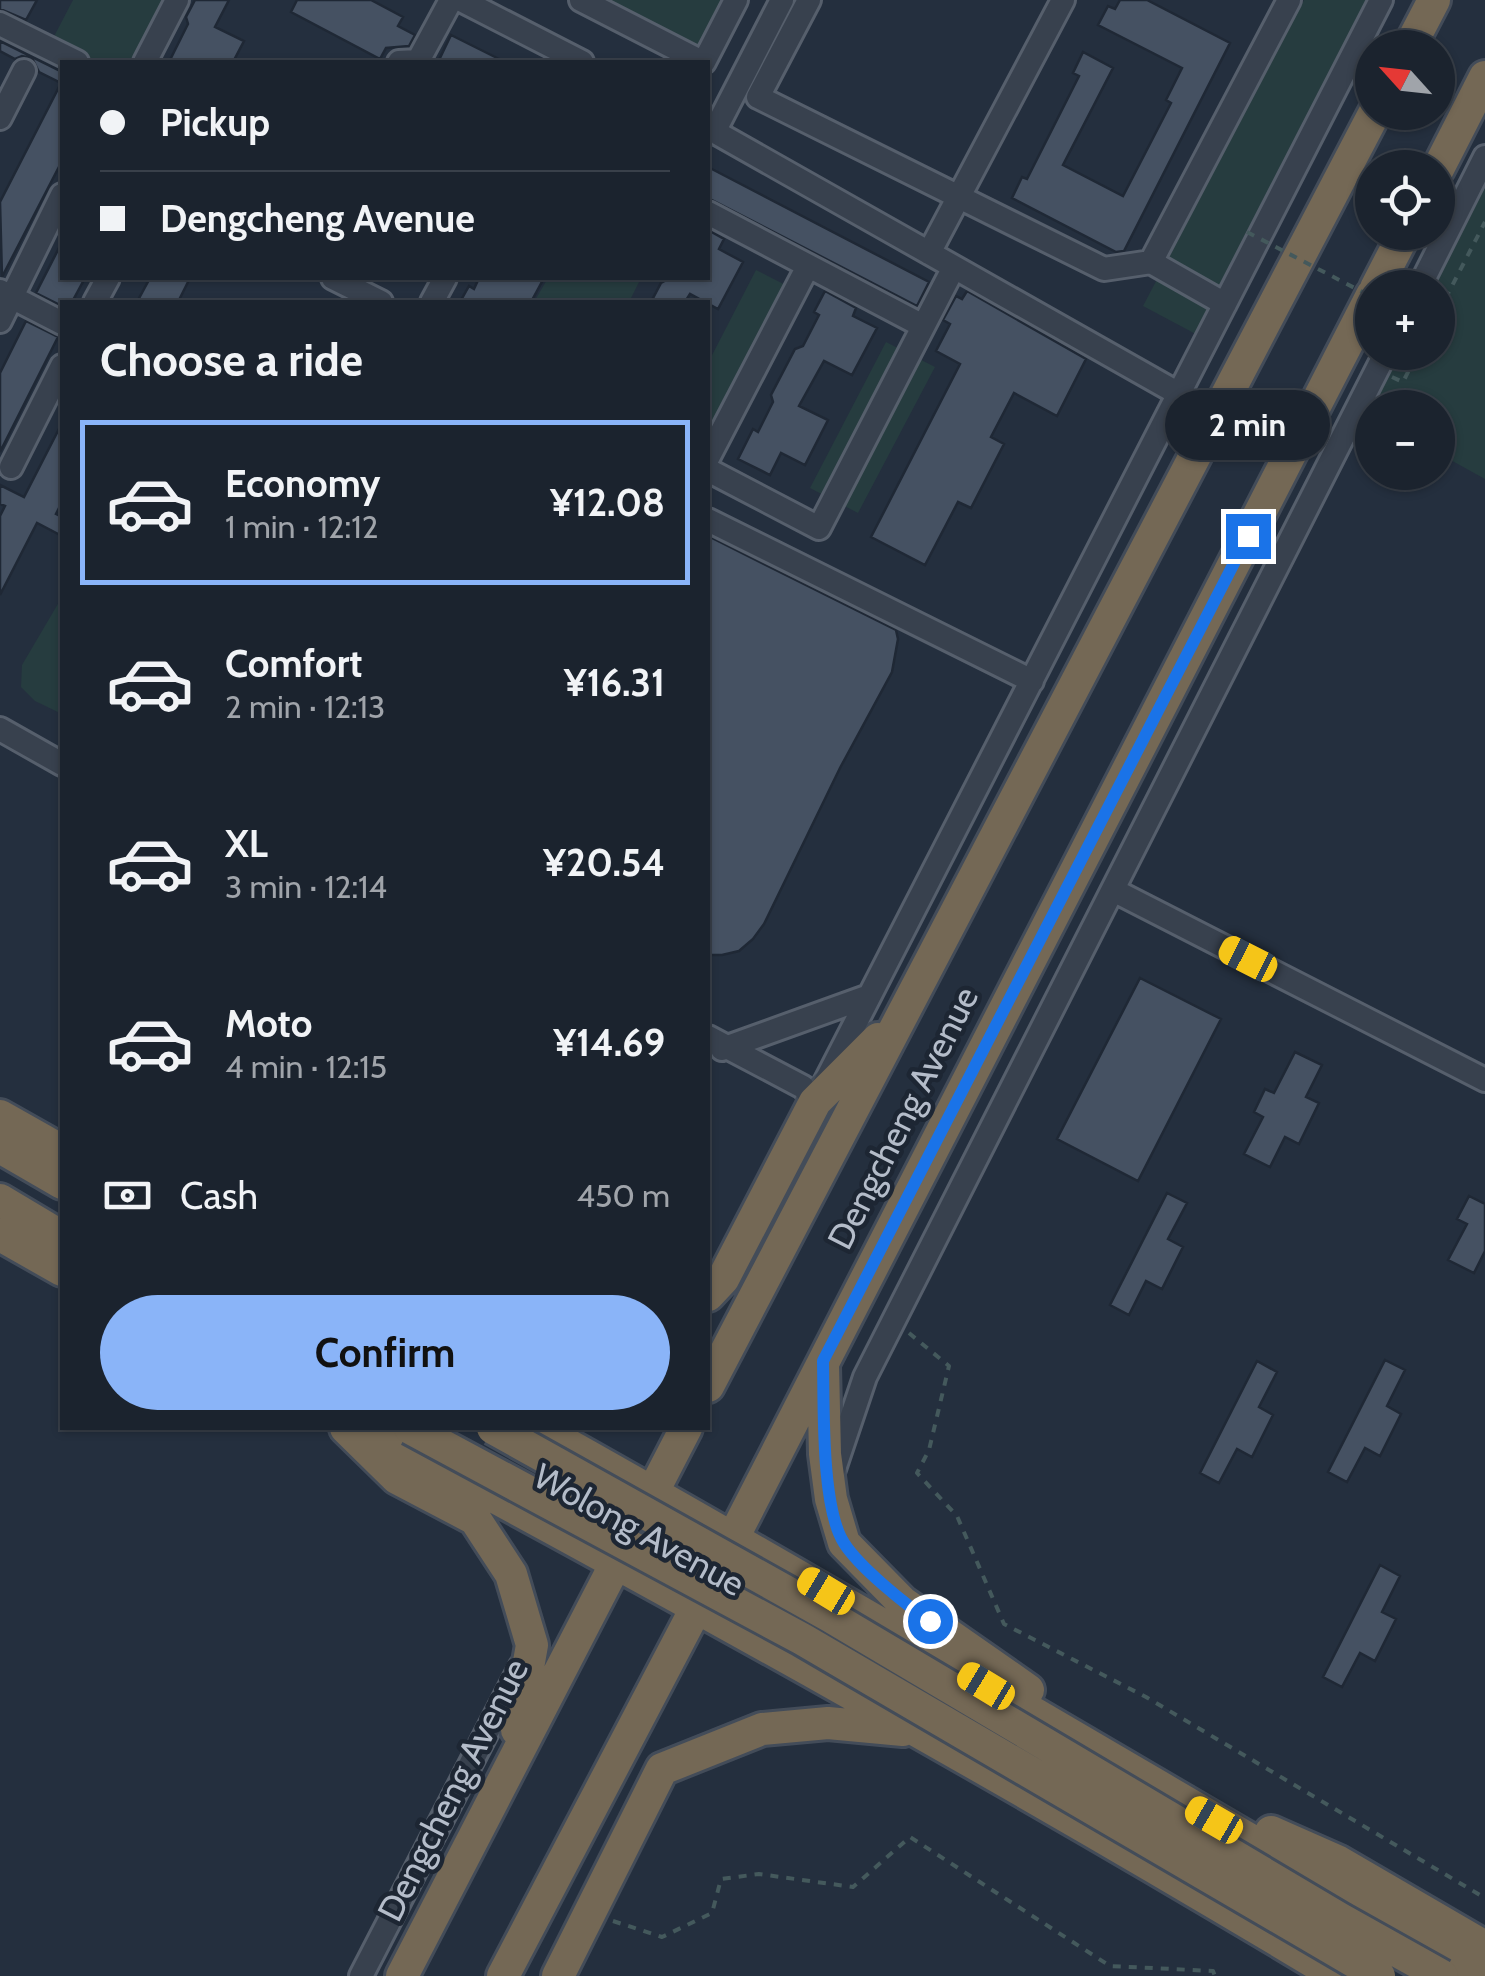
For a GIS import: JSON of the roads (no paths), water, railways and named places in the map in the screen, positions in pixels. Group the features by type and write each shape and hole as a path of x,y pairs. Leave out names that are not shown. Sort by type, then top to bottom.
{"highway":[{"path":"1418,30 1434,0"},
{"path":"1448,150 1485,77"},
{"name":"Dengcheng Avenue","path":"710,1382 1366,130"},
{"name":"Dengcheng Avenue","path":"502,1976 734,1536 1355,329"},
{"path":"710,1294 724,1280 814,1102 902,1014"},
{"path":"0,1116 56,1150"},
{"path":"0,1124 56,1150"},
{"path":"0,1147 60,1182"},
{"path":"0,1200 60,1236"},
{"path":"0,1226 60,1259"},
{"path":"0,1235 60,1269"},
{"path":"823,1361 829,1484 844,1543 902,1602 1012,1676 1113,1762 1339,1862 1485,1947"},
{"path":"348,1430 397,1478 475,1519 511,1574 532,1645 511,1764"},
{"name":"Wolong Avenue","path":"371,1430 614,1561 1089,1828 1337,1976"},
{"path":"414,1430 802,1638 1378,1976"},
{"path":"497,1430 828,1616 1442,1976"},
{"name":"Wolong Avenue","path":"542,1430 734,1536 1113,1762 1484,1976"},
{"name":"Dengcheng Avenue","path":"402,1976 685,1430"},
{"path":"558,1976 662,1770 762,1728 828,1724 917,1732"},
{"path":"1089,1828 1285,1971"}],"street":[{"path":"146,60 177,0"},
{"path":"420,60 451,0"},
{"path":"461,0 578,60"},
{"path":"581,0 699,60"},
{"path":"704,60 736,0"},
{"path":"782,0 711,130 1179,394"},
{"path":"809,0 758,97 1104,268 1151,262 1225,304"},
{"path":"929,253 1063,0"},
{"path":"1151,262 1289,0"},
{"path":"714,1046 803,1086 814,1102 1381,0"},
{"path":"0,24 73,60"},
{"path":"0,118 24,71"},
{"path":"1428,270 1485,157"},
{"path":"0,321 6,294 60,199"},
{"path":"710,214 923,326"},
{"path":"710,454 808,266"},
{"path":"710,471 819,528 954,267"},
{"path":"337,280 378,300"},
{"path":"6,294 60,322"},
{"path":"11,467 60,370"},
{"path":"829,1484 865,1377 1377,370"},
{"path":"710,521 1032,681"},
{"path":"0,729 60,763"},
{"path":"1113,890 1485,1080"},
{"path":"714,1046 869,996"},
{"path":"361,1976 532,1645"}]}
